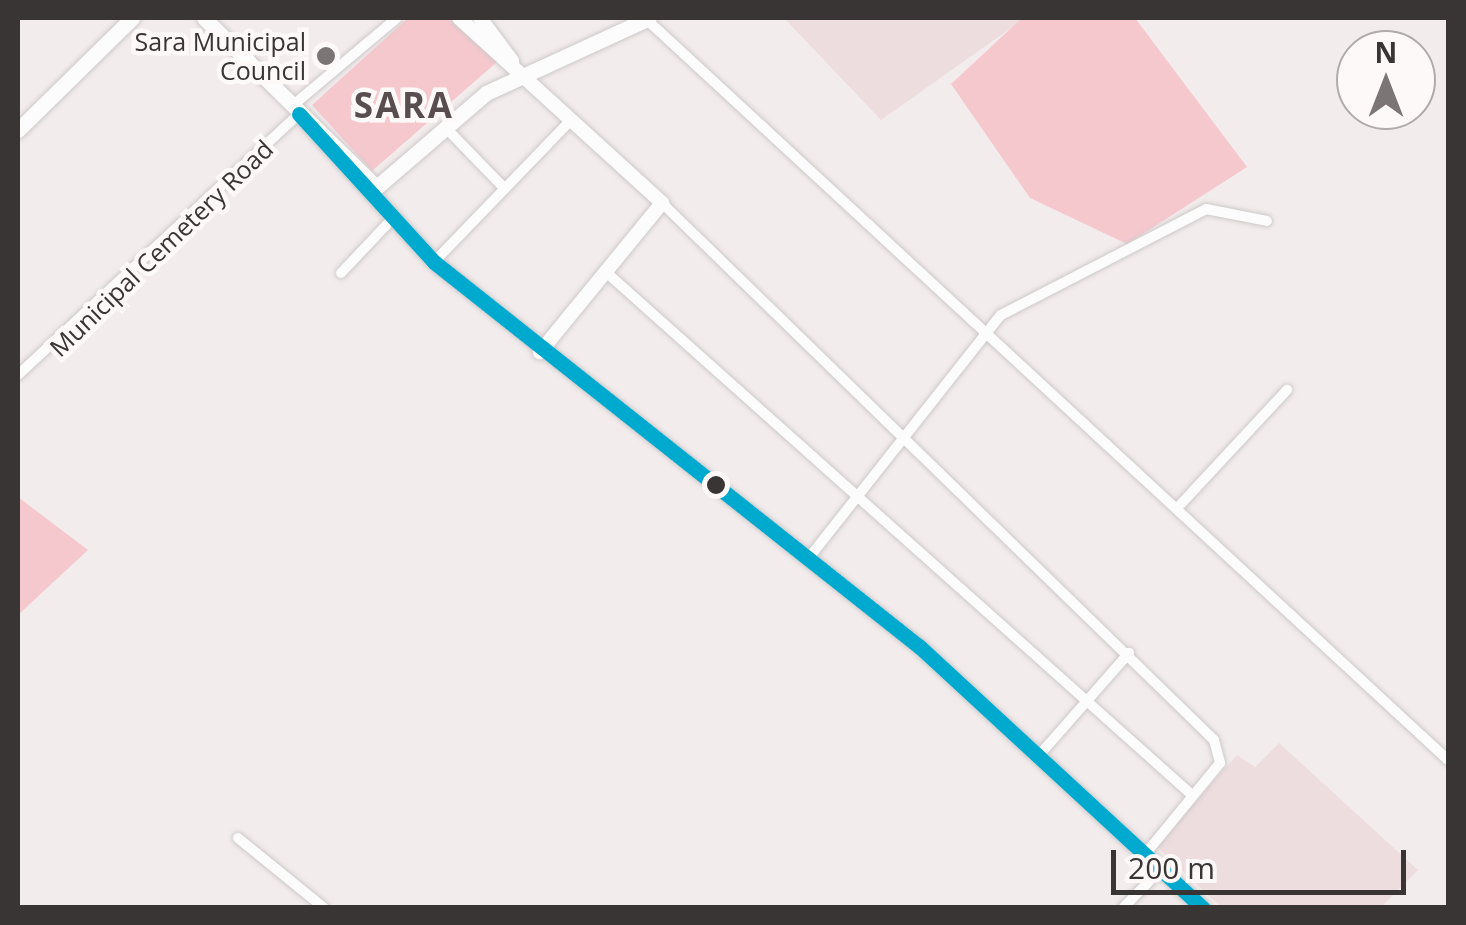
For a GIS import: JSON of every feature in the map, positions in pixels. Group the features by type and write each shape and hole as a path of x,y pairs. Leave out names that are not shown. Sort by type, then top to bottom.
{"main road":[{"path":"18,130 132,18"},
{"path":"204,18 373,189 392,219 434,262 540,352 808,559 1042,752 1204,908"},
{"path":"373,189 445,127 524,73 647,18"}],"street":[{"name":"Municipal Cemetery Road","path":"18,375 397,18"},
{"path":"459,18 512,61 662,203 1129,653 1222,754 1147,852"},
{"path":"480,18 512,61"},
{"path":"647,18 985,330 1181,504 1448,760"},
{"path":"434,262 572,120"},
{"path":"445,127 505,189"},
{"path":"540,352 662,203"},
{"path":"808,559 856,491 985,330 1206,210 1267,221"},
{"path":"342,273 392,219"},
{"path":"608,273 1192,795"},
{"path":"1181,504 1287,390"},
{"path":"1042,752 1129,653"},
{"path":"238,838 324,908"},
{"path":"1123,908 1163,868"}],"shaded area":[{"path":"408,18 454,18 497,62 372,171 312,105"},
{"path":"784,18 1025,18 881,120"},
{"path":"1022,18 1135,18 1247,167 1127,244 1030,198 951,84"},
{"path":"18,497 88,550 18,615"},
{"path":"1279,743 1418,870 1381,907 1221,907 1156,846 1237,755 1255,767"}],"transit line":[{"path":"299,114 434,262 920,647 1203,908"}],"place":[{"name":"Sara Municipal Council","path":"326,56"}],"district":[{"name":"SARA","path":"404,105"}]}
